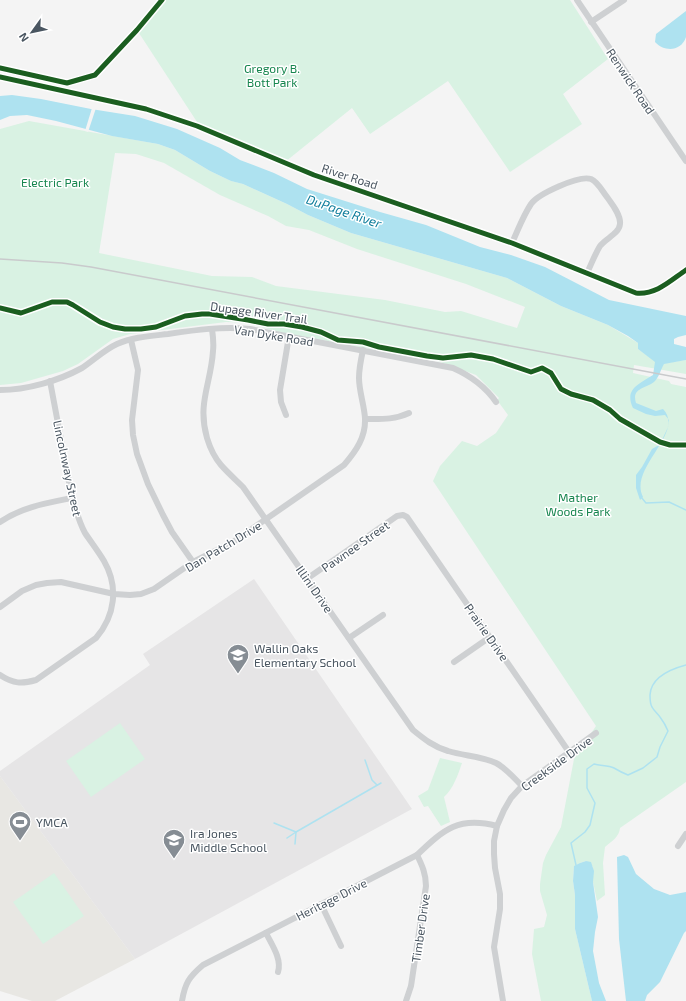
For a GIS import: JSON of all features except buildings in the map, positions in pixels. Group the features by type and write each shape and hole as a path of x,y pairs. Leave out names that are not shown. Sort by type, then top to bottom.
{"street":[{"name":"Renwick Road","path":"577,0 686,161"},
{"path":"592,22 624,0"},
{"name":"River Road","path":"0,76 146,109 197,126 314,175 512,243 636,293 645,294 654,291 686,270"},
{"path":"512,243 531,203 540,196 574,180 582,178 590,179 596,183 610,202 620,218 620,225 618,230 600,246 587,273"},
{"name":"Van Dyke Road","path":"0,390 21,389 50,381 73,372 113,346 141,337 233,327 289,336 453,368 475,380 488,390 496,402"},
{"name":"Illini Drive","path":"212,329 213,351 202,415 208,442 221,465 244,487 413,730 434,746 448,751 484,758 498,764 511,774 522,786"},
{"path":"286,415 281,402 280,390 289,336"},
{"path":"131,340 138,370 132,420 132,435 137,454 148,484 163,515 172,532 193,562"},
{"name":"Dan Patch Drive","path":"0,607 22,591 36,585 47,583 60,582 114,594 141,594 154,589 193,562 233,542 267,520 344,465 353,455 361,442 365,418 359,377 363,350"},
{"name":"Lincolnway Street","path":"50,381 72,498 77,515 84,532 109,572 114,594"},
{"path":"365,418 389,420 400,418 409,413"},
{"path":"0,522 16,512 30,507 72,498"},
{"name":"Pawnee Street","path":"308,578 397,516 403,515"},
{"name":"Prairie Drive","path":"403,515 407,517 569,752"},
{"path":"0,676 15,683 25,683 36,680 85,646 96,638 104,629 113,606 114,594"},
{"path":"349,638 383,615"},
{"path":"454,662 490,637"},
{"name":"Creekside Drive","path":"504,1001 494,946 500,909 500,894 494,868 494,842 497,826 511,798 522,786 596,733"},
{"name":"Heritage Drive","path":"182,1001 184,988 188,979 203,965 417,855 438,835 456,826 473,822 497,826"},
{"path":"678,846 686,834"},
{"name":"Timber Drive","path":"406,1001 411,986 426,886 424,868 417,855"},
{"path":"321,904 341,946"},
{"path":"266,933 279,959 278,972"}],"shaded area":[{"path":"254,579 412,809 135,959 0,776 0,771 150,665 143,654"},
{"path":"0,776 135,959 55,1001 32,1001 0,991"}],"green space":[{"name":"Gregory B. Bott Park","path":"164,0 570,0 608,59 563,94 582,124 510,172 448,81 370,134 352,108 285,162 199,125 137,30"},
{"path":"29,121 158,144 175,150 210,171 231,181 243,184 308,215 351,233 507,278 561,306 608,325 638,343 638,349 659,364 686,360 686,374 634,365 633,373 669,381 671,384 686,387 686,782 620,828 617,836 605,847 603,863 605,895 597,901 593,882 593,867 586,861 574,867 573,881 575,895 575,929 592,1001 541,1001 532,954 534,929 544,927 547,915 540,891 543,863 561,827 574,759 596,726 433,481 440,466 462,441 477,446 496,433 508,415 497,400 499,398 476,375 441,362 233,322 130,334 113,339 78,364 63,371 21,383 0,385 0,129","holes":["115,153 136,154 164,163 220,195 268,216 286,226 309,230 357,249 466,284 525,307 517,328 461,311 445,312 385,300 276,286 252,277 212,276 99,253"]},
{"path":"120,723 145,759 91,797 66,761"},
{"path":"440,758 462,763 453,786 444,797 450,822 441,826 428,806 424,807 418,796 428,790"},
{"path":"54,873 84,916 43,944 13,902"}],"water":[{"path":"686,11 686,37 680,46 667,49 655,42 656,34"},
{"name":"DuPage River","path":"12,95 135,116 177,129 220,148 240,160 274,173 307,189 426,225 480,247 511,255 545,267 609,300 686,316 686,335 674,339 674,344 686,347 686,360 664,364 655,381 638,391 635,398 636,403 656,411 663,409 668,419 665,415 655,416 633,408 630,396 638,384 653,375 655,362 638,349 638,343 608,325 561,306 507,278 351,233 308,215 243,184 231,181 210,171 175,150 158,144 112,136 27,115 10,116 0,120 0,96"},
{"path":"668,428 663,440 643,474 640,486 643,497 640,500 636,488 636,475 652,449 659,445"},
{"path":"624,855 628,857 636,874 654,889 670,895 686,892 686,931 660,982 647,995 645,1001 626,1001 619,939 617,857"},
{"path":"586,861 591,862 594,871 593,882 598,917 593,951 599,983 606,1001 592,1001 575,929 575,895 573,881 574,866"}],"pier":[{"path":"92,108 96,108 88,132 85,131"}],"waterway":[{"path":"641,497 646,503 669,502 686,510"},
{"path":"576,865 571,843 585,832 590,825 595,803 587,788 587,769 594,764 612,767 628,775 643,768 657,757 668,731 662,720 651,706 651,689 654,683 663,675 686,665"},
{"path":"365,760 372,780 377,785"},
{"path":"274,823 296,832 381,783"},
{"path":"287,838 296,832"},
{"path":"295,844 296,832"}],"railway":[{"path":"0,259 62,263 91,267 686,379"}],"cycle path":[{"path":"0,68 67,83 95,75 137,30 162,0"},
{"path":"0,77 146,109 197,126 314,175 512,243 636,293 656,290 686,270"},
{"name":"Dupage River Trail","path":"0,308 21,313 52,302 67,302 100,322 113,327 125,329 156,327 185,316 210,314 268,324 284,324 302,327 321,332 338,340 363,342 379,347 427,356 443,358 471,355 493,359 531,372 542,368 551,373 561,389 571,394 593,400 610,410 620,419 660,442 670,445 686,445"}],"place":[{"name":"Wallin Oaks Elementary School","path":"238,674"},
{"name":"YMCA","path":"20,842"},
{"name":"Ira Jones Middle School","path":"174,860"}],"park label":[{"name":"Electric Park","path":"55,182"},
{"name":"Mather Woods Park","path":"578,504"}]}
